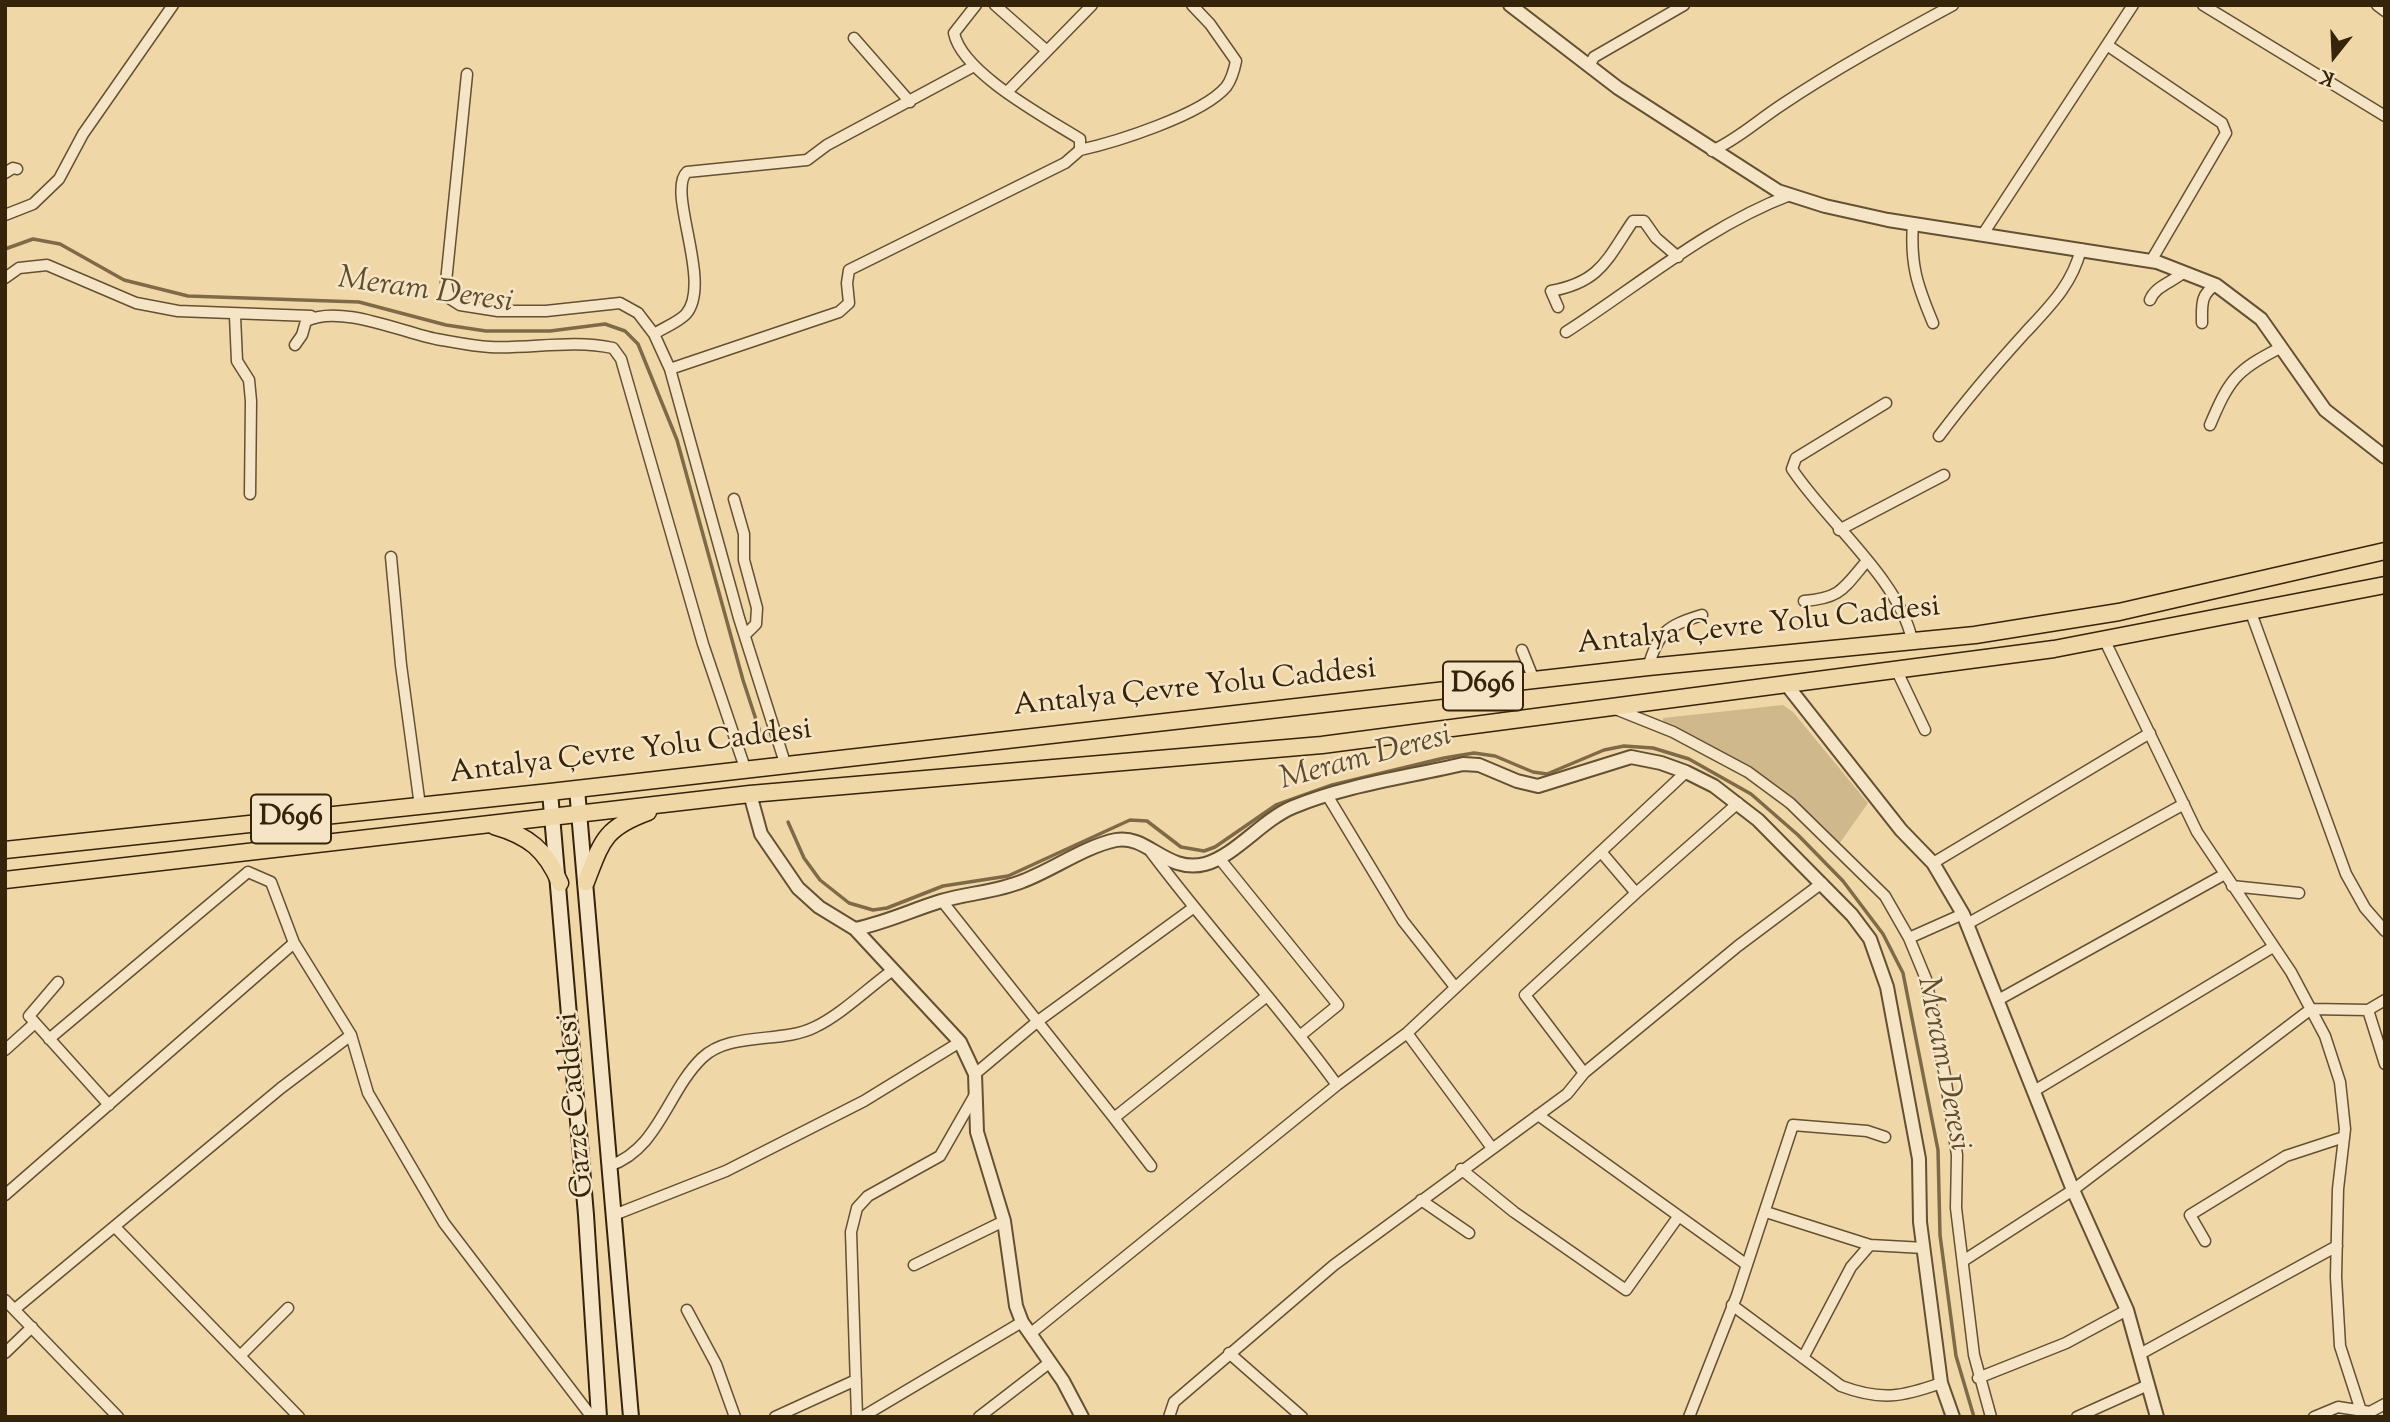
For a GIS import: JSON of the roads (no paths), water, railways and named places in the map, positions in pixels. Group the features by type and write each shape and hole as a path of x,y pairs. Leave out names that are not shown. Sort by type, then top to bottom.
{"highway":[{"name":"Antalya Çevre Yolu Caddesi","path":"5,850 577,789 785,763 1648,667 1912,639 1975,635 2119,612 2385,551"},
{"name":"Antalya Çevre Yolu Caddesi","path":"5,880 750,794 1322,744 2054,649 2385,585"},
{"path":"586,882 604,837 635,817 668,804"},
{"path":"489,824 533,842 550,861 560,883"}],"main road":[{"name":"Gazze Caddesi","path":"577,789 631,1417"},
{"name":"Gazze Caddesi","path":"550,792 560,883 592,1414"}],"street":[{"path":"5,215 33,204 59,179 83,134 173,5"},
{"path":"976,5 954,33 956,46 974,66 1080,139 1080,150"},
{"path":"995,5 1047,51"},
{"path":"1008,91 1092,5"},
{"path":"670,369 839,312 849,303 849,270 1017,188 1065,163 1080,150 1124,140 1197,106 1225,88 1233,74 1236,61 1210,24 1192,5"},
{"path":"1510,5 1589,66 1712,151 1778,191 1838,209 2151,261 2216,285 2261,319 2325,410 2385,457"},
{"path":"1589,66 1594,57 1684,5"},
{"path":"1712,151 1735,141 1779,107 1953,5"},
{"path":"1983,234 2133,5"},
{"path":"2203,5 2371,105 2385,116"},
{"path":"2377,5 2385,11"},
{"path":"854,38 909,102"},
{"path":"2107,45 2222,123 2226,133 2151,261"},
{"path":"654,334 686,315 694,296 693,264 680,184 682,177 687,173 807,160 827,145 974,66"},
{"path":"467,74 446,282 449,298 460,304 498,311 546,311 620,303 638,313 654,334 670,369 745,635 785,763"},
{"path":"5,173 13,168 17,169"},
{"path":"1566,332 1760,206 1790,195"},
{"path":"1558,307 1551,291 1570,288 1604,267 1633,221 1644,221 1656,238 1678,257"},
{"path":"1913,223 1911,256 1916,285 1933,323"},
{"path":"1939,436 2026,332 2047,312 2075,272 2081,249"},
{"path":"5,278 19,268 47,265 136,303 178,312 366,320 434,338 489,347 594,344 613,348 621,359 703,644 745,768"},
{"path":"2150,300 2155,291 2174,282 2184,272"},
{"path":"2202,323 2202,300 2208,289 2216,285"},
{"path":"235,316 237,361 249,380 251,401 250,494"},
{"path":"295,345 302,335 306,321 315,316"},
{"path":"2210,425 2224,393 2241,369 2280,348"},
{"path":"1886,403 1796,458 1792,469 1811,498 1895,597 1907,618 1912,639"},
{"path":"1839,530 1944,475"},
{"path":"734,499 744,534 744,560 757,608 756,624 745,635"},
{"path":"391,557 401,665 420,806"},
{"path":"1804,601 1828,599 1840,592 1866,562"},
{"path":"2250,610 2346,874 2365,908 2385,931"},
{"path":"1648,667 1657,639 1681,621 1702,615"},
{"path":"2104,639 2197,832 2273,947 2325,1036 2340,1082 2344,1137 2338,1189 2340,1346 2362,1413"},
{"path":"1522,650 1534,680"},
{"path":"1896,669 1925,730"},
{"path":"1786,684 1901,830 1933,863 1965,919 2073,1190 2127,1310 2157,1417"},
{"path":"1609,707 1673,732 1748,772 1790,803 1885,896 1909,938 1926,979 1945,1076 1957,1155 1956,1208 1978,1378 1990,1417"},
{"path":"1933,863 2150,733"},
{"path":"1151,852 1185,866 1203,865 1219,858 1266,821 1293,807 1328,795 1463,764 1479,765 1517,781 1538,786 1555,783 1605,763 1631,757 1661,762 1686,772 1738,803 1822,883 1870,939 1887,987 1919,1159 1924,1248 1941,1383 1953,1417"},
{"path":"1030,1334 1337,1085 1407,1032 1686,772"},
{"path":"750,794 761,834 785,872 819,907 855,929 960,1042 975,1074 977,1132 1004,1221 1016,1306 1030,1334 1082,1417"},
{"path":"1328,795 1402,920 1455,986"},
{"path":"1584,1073 1525,995 1738,803"},
{"path":"1909,938 1965,919 2184,804"},
{"path":"855,929 942,901 1008,887 1117,839 1141,843 1301,1035 1337,1085"},
{"path":"1602,853 1636,893"},
{"path":"247,854 248,872"},
{"path":"1219,858 1338,1005 1301,1035"},
{"path":"248,872 271,882 294,943 351,1035 368,1093 444,1223 592,1414"},
{"path":"48,1039 248,872"},
{"path":"1998,1000 2225,874"},
{"path":"1168,1417 1174,1402 1334,1265 1567,1094 1584,1073 1738,946 1822,883"},
{"path":"2232,886 2299,893"},
{"path":"942,901 1151,1166"},
{"path":"975,1074 1038,1021 1193,908"},
{"path":"5,1195 294,943"},
{"path":"2034,1090 2273,947"},
{"path":"609,1166 624,1161 645,1142 702,1058 719,1048 814,1028 893,970"},
{"path":"58,982 29,1016 110,1105"},
{"path":"1114,1118 1267,996"},
{"path":"1963,1261 2073,1190 2311,1009 2368,1010 2385,1000"},
{"path":"2368,1010 2385,1064"},
{"path":"5,1050 35,1023"},
{"path":"1407,1032 1492,1147"},
{"path":"15,1309 281,1088 351,1035"},
{"path":"614,1215 737,1165 864,1101 960,1042"},
{"path":"857,1417 851,1233 857,1208 868,1196 940,1156 976,1092"},
{"path":"1538,1115 1747,1265"},
{"path":"1689,1417 1766,1212 1793,1125 1867,1131 1885,1137"},
{"path":"2205,1241 2190,1215 2286,1156 2344,1137"},
{"path":"1461,1170 1514,1212 1626,1290 1678,1217"},
{"path":"1421,1199 1469,1233"},
{"path":"1766,1212 1870,1245 1924,1248"},
{"path":"914,1265 1004,1221"},
{"path":"115,1227 299,1417"},
{"path":"1803,1358 1851,1267 1870,1245"},
{"path":"2140,1354 2337,1247"},
{"path":"5,1300 115,1416"},
{"path":"1732,1306 1841,1386 1862,1394 1904,1397 1941,1383"},
{"path":"240,1356 288,1308"},
{"path":"687,1310 716,1364 736,1417"},
{"path":"1978,1378 2066,1343 2127,1310"},
{"path":"862,1417 1023,1322"},
{"path":"5,1353 32,1327"},
{"path":"1229,1353 1302,1417"},
{"path":"979,1417 1049,1363"},
{"path":"775,1417 856,1380"},
{"path":"2077,1417 2148,1385"},
{"path":"2314,1417 2338,1407 2362,1413 2385,1404"}],"waterway":[{"name":"Meram Deresi","path":"5,249 33,239 60,244 124,280 188,296 359,302 446,325 486,331 550,331 605,324 625,331 638,344 677,440 743,680 763,741"},
{"name":"Meram Deresi","path":"788,822 804,858 820,880 849,903 873,910 887,908 943,886 1008,876 1130,820 1147,821 1181,847 1204,851 1215,847 1276,805 1332,785 1444,758 1474,753 1495,756 1533,772 1547,774 1604,750 1624,746 1653,748 1689,759 1751,794 1798,835 1843,881 1883,934 1903,973 1938,1150 1940,1235 1956,1356 1974,1417"}]}
